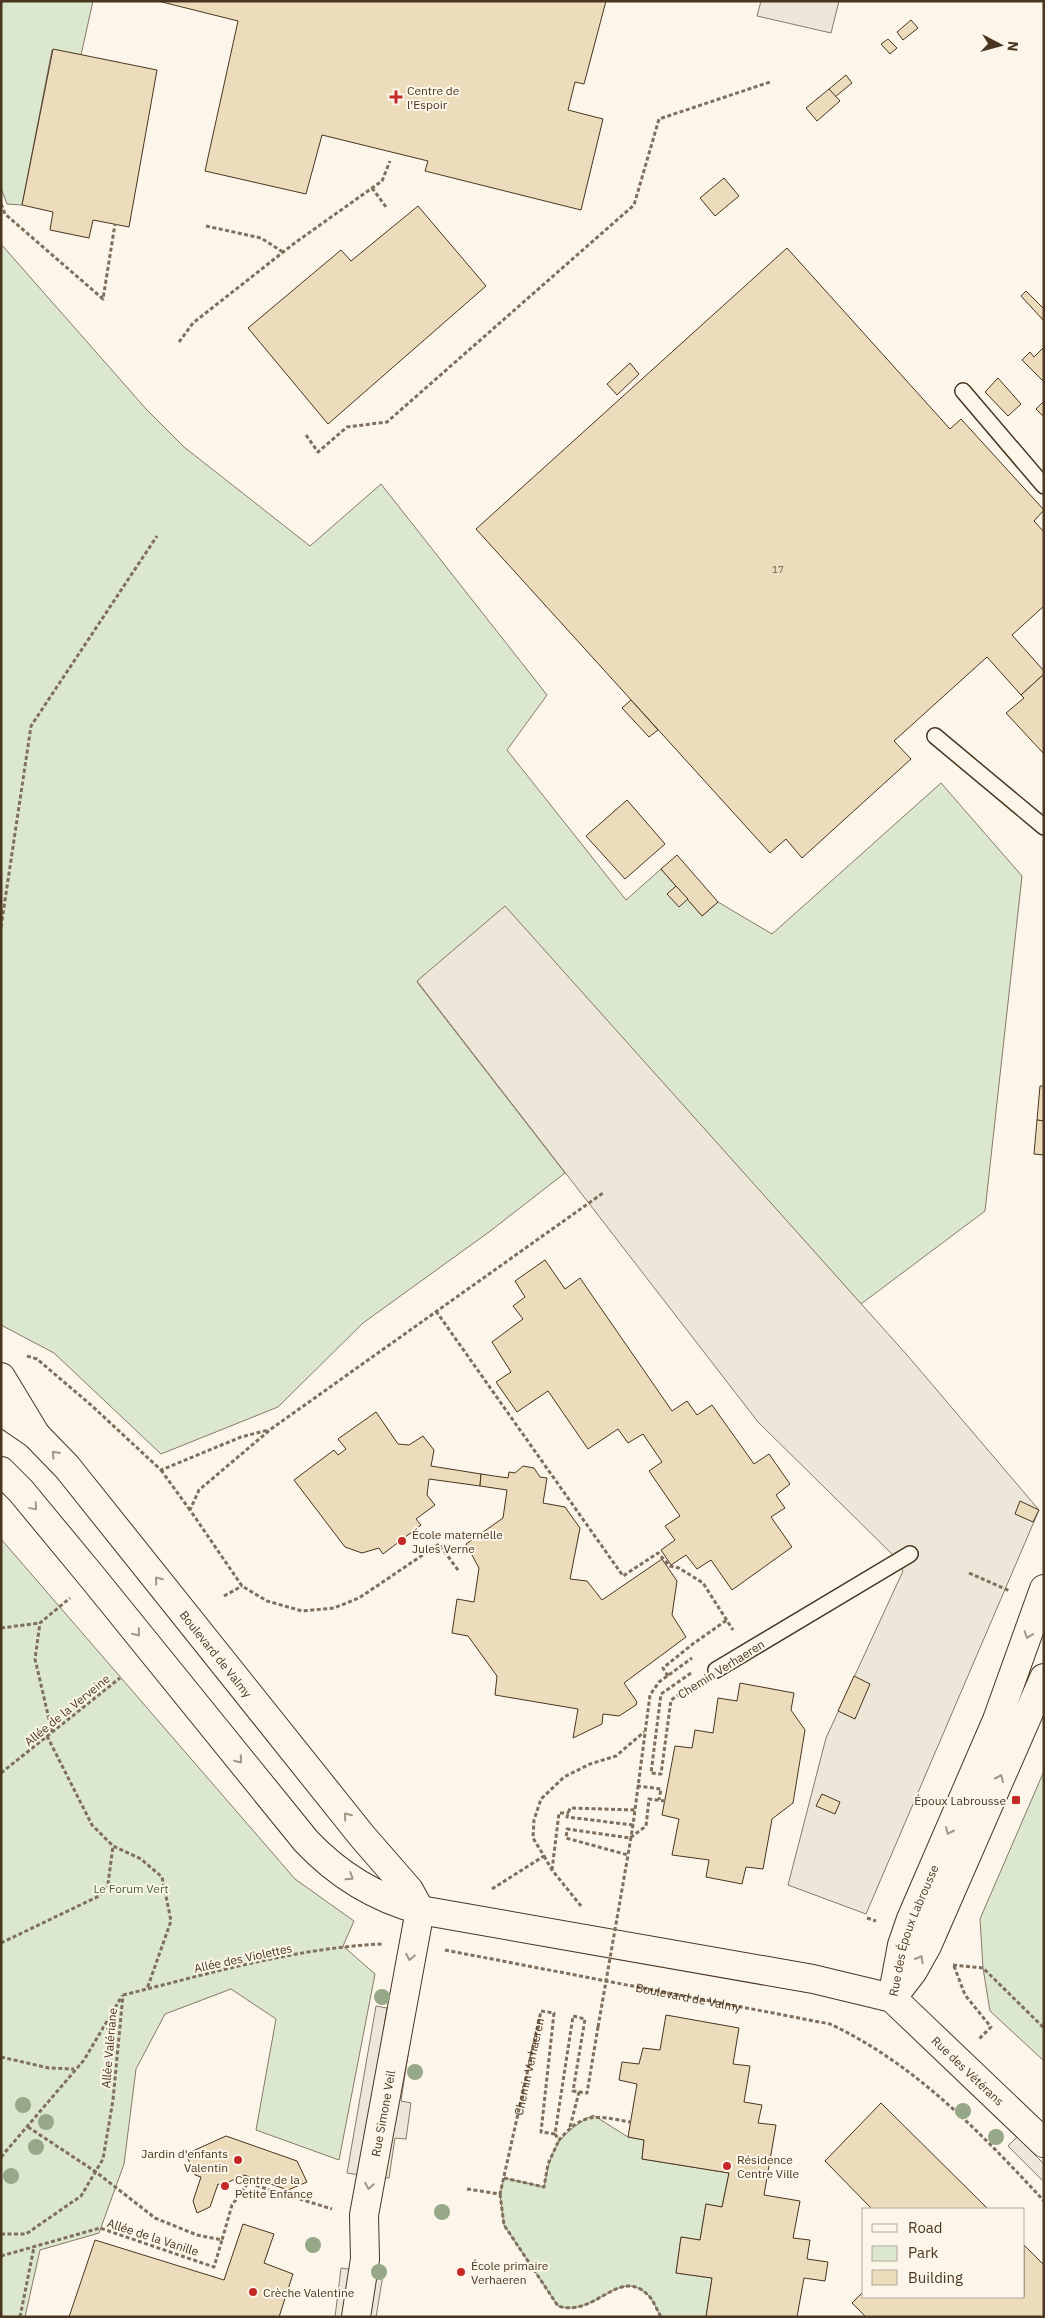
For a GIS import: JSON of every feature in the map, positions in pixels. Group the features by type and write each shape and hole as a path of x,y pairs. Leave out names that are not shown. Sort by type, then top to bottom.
{"main road":[{"path":"1,1377 36,1435"},
{"name":"Boulevard de Valmy","path":"1,1411 36,1435 81,1485 362,1836 409,1890 420,1910"},
{"path":"1,1471 21,1491 93,1578 306,1841 325,1861 373,1892 395,1903 420,1910 813,1979 892,1998"},
{"name":"Rue des Époux Labrousse","path":"892,1998 902,1945 911,1919 997,1720 1044,1589"},
{"name":"Rue des Époux Labrousse","path":"892,1998 913,1971 927,1946 1044,1678"},
{"name":"Rue Simone Veil","path":"356,2317 365,2258 364,2215 420,1910"},
{"name":"Rue des Vétérans","path":"892,1998 1044,2143"}],"lane":[{"path":"963,391 1044,486"},
{"path":"935,736 1044,827"},
{"name":"Chemin Verhaeren","path":"716,1670 910,1554"}],"path":[{"path":"306,435 318,452 347,427 387,422 634,205 659,119 770,82"},
{"path":"179,342 193,323 283,252 382,181 390,161"},
{"path":"372,188 386,207"},
{"path":"1,204 5,214 102,299 115,224"},
{"path":"206,226 261,238 283,252"},
{"path":"1,927 32,726 157,536"},
{"path":"190,1510 199,1490 271,1429 603,1192"},
{"path":"436,1311 623,1576 658,1553 670,1566 679,1568 703,1582 746,1652"},
{"path":"19,1354 36,1359 91,1405 161,1470 242,1586 267,1601 302,1611 334,1608 359,1598 439,1544 458,1570"},
{"path":"161,1470 241,1437 271,1429"},
{"path":"969,1573 1011,1591"},
{"path":"224,1596 242,1586"},
{"path":"1,1628 40,1622 60,1607"},
{"name":"Chemin Verhaeren","path":"668,1676 663,1668 727,1620"},
{"path":"40,1622 35,1659 52,1732"},
{"name":"Chemin Verhaeren","path":"554,2134 573,2016 585,2018 572,2091 587,2093 633,1825 650,1695 659,1682 698,1654"},
{"name":"Chemin Verhaeren","path":"698,1669 661,1694 651,1773 661,1774 671,1700 716,1670"},
{"name":"Allée de la Verveine","path":"1,1773 120,1678"},
{"path":"582,1908 552,1870 533,1838 534,1820 541,1799 564,1777 590,1764 616,1756 645,1731"},
{"path":"47,1736 92,1826 113,1846 141,1859 162,1877 172,1921 147,1989"},
{"path":"637,1786 661,1789 659,1800"},
{"path":"628,1855 566,1838 567,1829 630,1838 646,1826 649,1799 665,1801"},
{"path":"568,1813 570,1808 635,1810"},
{"path":"552,1870 559,1813 568,1813"},
{"path":"568,1813 568,1817 633,1825"},
{"path":"1,1943 99,1896 108,1884 113,1846"},
{"path":"487,1892 544,1856"},
{"name":"Boulevard de Valmy","path":"342,1946 413,1942 478,1958 830,2024 873,2049 942,2099 1044,2201"},
{"name":"Allée des Violettes","path":"123,1995 230,1968 342,1946"},
{"path":"955,1958 953,1965 965,1995 990,2027"},
{"path":"953,1965 983,1968 1043,2026"},
{"name":"Allée Valériane","path":"1,2157 84,2060 123,1995"},
{"name":"Allée Valériane","path":"1,2234 26,2234 81,2196 103,2159 113,2100 123,1995"},
{"name":"Chemin Verhaeren","path":"559,2140 554,2134 541,2132 554,2013 541,2011 500,2194 504,2225 558,2306 567,2314"},
{"path":"1,2056 49,2068 75,2069"},
{"name":"Chemin Verhaeren","path":"570,2128 579,2092"},
{"name":"Chemin Verhaeren","path":"504,2178 544,2187 548,2164 559,2140 570,2128 593,2115 630,2122"},
{"path":"28,2127 96,2172"},
{"name":"Allée de la Vanille","path":"96,2172 155,2218 197,2234 222,2240"},
{"name":"Allée de la Vanille","path":"1,2256 100,2228 214,2267 232,2205 248,2183 331,2209"},
{"path":"467,2189 500,2194"},
{"path":"20,2317 34,2247"},
{"path":"605,2301 624,2289 639,2288 648,2294 661,2317"}],"green space":[{"path":"1,1 93,1 81,55 52,50 22,205 7,204 1,188"},
{"path":"1,244 147,410 184,447 310,546 381,484 547,695 507,750 626,900 661,869 702,916 718,902 772,934 941,783 1022,876 985,1211 861,1304 505,907 417,982 565,1173 489,1232 363,1323 278,1407 161,1454 54,1353 1,1325"},
{"name":"Le Forum Vert","path":"1,1539 295,1879 354,1921 343,1946 375,1974 339,2160 256,2130 276,2019 231,1989 165,2014 136,2069 124,2164 99,2233 40,2250 25,2317 1,2317"},
{"path":"1044,1771 1044,2061 990,2011 983,1968 980,1919"},
{"path":"593,2115 628,2137 644,2140 642,2159 729,2173 722,2207 706,2204 700,2240 681,2237 676,2273 712,2278 706,2317 661,2317 647,2294 636,2287 626,2286 583,2305 571,2308 558,2306 504,2225 500,2194 504,2178 544,2187 553,2152 558,2144 572,2129"}],"shaded area":[{"path":"761,1 839,1 831,33 757,16"},
{"path":"505,906 907,1355 1039,1510 866,1914 788,1885 826,1738 903,1571 892,1554 758,1422 417,981"},
{"path":"376,2006 387,2008 360,2175 347,2173"},
{"path":"414,2015 401,2101 411,2103 406,2139 395,2138 389,2178 379,2177"},
{"path":"1017,2137 1044,2164 1044,2182 1008,2146"},
{"path":"341,2268 355,2270 348,2317 335,2317"},
{"path":"372,2273 383,2275 376,2317 365,2317"}],"building":[{"name":"Centre de l'Espoir","path":"158,1 606,1 584,84 575,82 568,110 603,119 581,210 425,171 428,161 322,135 306,194 205,171 238,21"},
{"path":"911,20 918,28 903,40 897,32"},
{"path":"888,39 897,48 890,54 881,44"},
{"path":"53,49 157,70 129,227 93,220 89,238 50,230 53,212 22,205"},
{"path":"846,75 852,83 835,97 829,89"},
{"path":"829,89 840,101 817,121 806,108"},
{"path":"724,178 739,196 715,216 700,198"},
{"path":"418,206 486,286 328,424 248,328 341,250 351,261"},
{"path":"787,248 950,429 961,419 1044,510 1034,521 1044,532 1044,606 1012,635 1044,671 1044,674 1021,695 987,657 894,741 911,759 802,858 786,839 770,853 476,529"},
{"path":"1026,291 1044,309 1044,321 1021,296"},
{"path":"1044,347 1044,382 1022,360 1030,352 1034,357"},
{"path":"630,363 639,374 617,395 607,384"},
{"path":"998,378 1021,404 1008,416 985,392"},
{"path":"1044,401 1044,417 1036,409"},
{"path":"1044,674 1044,754 1006,713 1024,698 1021,695"},
{"path":"631,700 658,730 649,737 622,708"},
{"path":"627,800 665,844 625,879 586,836"},
{"path":"677,855 718,902 702,916 661,869"},
{"path":"676,886 688,899 679,907 667,894"},
{"path":"1040,1086 1044,1086 1044,1121 1037,1120"},
{"path":"1037,1120 1044,1121 1044,1155 1034,1154"},
{"path":"545,1260 565,1289 580,1278 672,1411 687,1401 697,1415 712,1405 754,1464 769,1454 790,1484 776,1495 785,1508 771,1517 792,1547 732,1590 711,1560 697,1569 686,1555 671,1565 661,1550 675,1540 665,1526 680,1516 649,1471 662,1462 643,1434 628,1443 618,1429 588,1449 548,1391 517,1412 496,1382 511,1372 492,1342 523,1319 513,1306 525,1297 515,1281"},
{"path":"376,1412 398,1444 409,1445 423,1436 434,1450 431,1466 481,1474 480,1486 429,1479 427,1495 435,1505 416,1519 421,1525 383,1554 379,1548 362,1553 345,1547 294,1480 334,1450 338,1455 346,1449 338,1439"},
{"path":"523,1466 534,1468 540,1477 547,1478 543,1503 565,1507 580,1528 570,1579 587,1581 602,1600 662,1559 677,1581 672,1615 686,1637 624,1683 637,1702 636,1705 619,1716 603,1714 602,1724 573,1738 578,1709 495,1695 497,1676 468,1636 452,1633 457,1599 474,1602 479,1568 466,1544 503,1518 507,1490 480,1486 481,1474 508,1478 509,1472 515,1473"},
{"path":"1020,1501 1039,1510 1033,1522 1015,1514"},
{"path":"854,1676 870,1684 855,1719 838,1711"},
{"path":"740,1683 794,1693 791,1710 805,1730 793,1803 772,1819 763,1869 746,1867 742,1884 706,1877 709,1860 672,1855 679,1819 662,1815 675,1746 692,1748 695,1730 713,1733 718,1698 737,1701"},
{"path":"822,1794 840,1802 835,1814 816,1806"},
{"name":"Résidence Centre Ville","path":"666,2015 739,2028 733,2064 750,2066 744,2102 762,2105 758,2123 776,2125 764,2195 800,2201 793,2238 810,2240 807,2259 828,2262 825,2281 804,2278 797,2317 706,2317 712,2278 676,2273 681,2237 700,2240 706,2204 722,2207 729,2173 642,2159 644,2140 628,2137 637,2084 619,2080 622,2062 639,2064 643,2048 660,2050"},
{"path":"881,2103 987,2208 871,2208 825,2161"},
{"path":"226,2136 297,2161 307,2182 288,2190 244,2175 222,2185 218,2184 210,2207 197,2213 193,2201 201,2177 195,2175 186,2154"},
{"path":"243,2224 274,2234 264,2263 293,2274 279,2317 69,2317 95,2240 224,2280"},
{"path":"1025,2246 1044,2265 1044,2317 866,2317 852,2303 862,2293 862,2298 1025,2298"}],"place":[{"name":"Centre de l'Espoir","path":"396,97"},
{"name":"École maternelle Jules Verne","path":"402,1541"},
{"name":"Époux Labrousse","path":"1016,1800"},
{"name":"Jardin d'enfants Valentin","path":"238,2160"},
{"name":"Résidence Centre Ville","path":"727,2166"},
{"name":"Centre de la Petite Enfance","path":"225,2186"},
{"name":"École primaire Verhaeren","path":"461,2272"},
{"name":"Crèche Valentine","path":"253,2292"}]}
